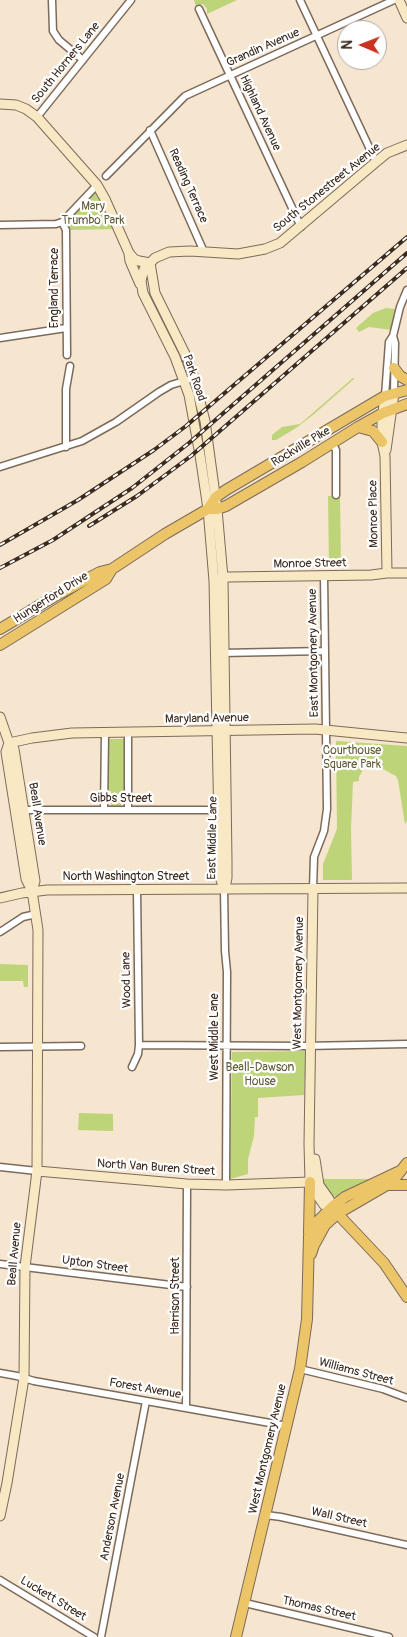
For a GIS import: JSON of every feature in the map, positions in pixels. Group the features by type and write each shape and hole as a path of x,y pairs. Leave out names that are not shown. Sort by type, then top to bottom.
{"main road":[{"path":"394,368 400,376 407,380"},
{"name":"Rockville Pike","path":"216,497 389,395 407,390"},
{"name":"Rockville Pike","path":"213,509 358,427 407,404"},
{"path":"358,427 373,431 382,442"},
{"name":"Hungerford Drive","path":"0,629 55,596 100,572 112,569 165,534 213,509 216,497"},
{"name":"Hungerford Drive","path":"0,645 106,579 112,569"},
{"path":"308,1265 318,1236 345,1197 404,1167"},
{"path":"404,1167 403,1178 407,1184"},
{"path":"309,1236 314,1225 335,1211 392,1182 404,1167"},
{"name":"West Montgomery Avenue","path":"236,1637 300,1369 307,1318 310,1182"},
{"path":"386,1185 407,1184"},
{"path":"335,1211 384,1263 407,1297"}],"street":[{"path":"52,0 53,31 59,40 83,60"},
{"name":"South Horners Lane","path":"37,117 131,0"},
{"path":"300,0 376,162"},
{"name":"Grandin Avenue","path":"106,176 185,96 394,0"},
{"path":"399,0 407,18"},
{"name":"Highland Avenue","path":"199,9 301,227"},
{"path":"0,104 26,108 37,117 105,199 129,253 134,259 150,263"},
{"name":"Reading Terrace","path":"150,130 204,252"},
{"name":"South Stonestreet Avenue","path":"150,263 169,252 180,250 238,254 265,250 280,243 301,227 387,153 407,145"},
{"path":"0,225 56,224 62,222 96,186"},
{"name":"England Terrace","path":"62,222 66,230 67,355"},
{"name":"Park Road","path":"129,253 130,261 141,287 184,381 213,509"},
{"path":"141,287 144,269 150,263"},
{"name":"Park Road","path":"150,263 155,293 188,360 194,378 205,422 216,497"},
{"path":"388,412 387,354 389,342 393,336 400,307 407,290"},
{"path":"0,338 66,328"},
{"path":"389,395 394,368 395,342 393,336"},
{"path":"66,446 66,389 70,366"},
{"path":"0,467 96,435 159,392 194,378"},
{"name":"Monroe Place","path":"385,456 382,442 388,412"},
{"name":"Monroe Place","path":"387,573 385,456 388,412"},
{"path":"332,443 336,450 336,495"},
{"name":"East Middle Lane","path":"213,509 219,579 223,810 220,878 224,890"},
{"name":"Monroe Street","path":"219,579 407,573"},
{"name":"East Montgomery Avenue","path":"312,889 314,858 326,822 324,576"},
{"path":"220,654 325,651"},
{"name":"Beall Avenue","path":"0,717 9,743 6,752 35,881 32,891 36,915 32,923 32,982 36,992 37,1047 37,1171 26,1267 24,1378 0,1516"},
{"name":"Maryland Avenue","path":"9,743 64,734 326,729 407,738"},
{"path":"104,810 105,733"},
{"path":"128,733 128,810"},
{"name":"Gibbs Street","path":"20,811 223,810"},
{"name":"North Washington Street","path":"0,898 32,891 407,888"},
{"name":"West Montgomery Avenue","path":"310,1182 312,889"},
{"name":"Wood Lane","path":"132,1068 138,1054 139,1045 137,890"},
{"name":"West Middle Lane","path":"224,890 227,972 226,1186"},
{"path":"0,932 23,917 36,915"},
{"path":"139,1045 311,1046 407,1044"},
{"path":"0,1047 81,1046"},
{"name":"West Montgomery Avenue","path":"310,1137 319,1186 335,1211"},
{"name":"North Van Buren Street","path":"0,1167 226,1186 310,1182"},
{"path":"310,1182 324,1205 335,1211"},
{"name":"Harrison Street","path":"186,1408 188,1184"},
{"name":"Upton Street","path":"0,1264 187,1287"},
{"name":"Williams Street","path":"300,1369 407,1398"},
{"name":"Forest Avenue","path":"0,1373 287,1426"},
{"name":"Anderson Avenue","path":"101,1637 146,1401"},
{"name":"Wall Street","path":"266,1515 407,1545"},
{"name":"Luckett Street","path":"0,1580 94,1637"},
{"name":"Thomas Street","path":"245,1603 389,1637"}],"green space":[{"path":"194,0 237,0 207,14 207,9 203,4 196,7"},
{"name":"Mary Trumbo Park","path":"97,185 118,229 66,230 62,222"},
{"path":"386,308 395,309 396,312 392,330 369,327 359,332 356,328 373,313"},
{"path":"353,378 313,415 296,428 276,440 272,440 272,435 282,427 300,424"},
{"path":"328,496 340,496 341,568 329,568"},
{"path":"105,739 127,739 127,791 121,791 121,807 111,807 111,791 105,791"},
{"name":"Courthouse Square Park","path":"336,741 407,746 407,821 405,824 396,776 368,761 359,777 359,781 353,782 351,828 352,880 323,880 323,864 337,829"},
{"path":"0,964 28,965 28,987 24,987 23,981 0,981"},
{"name":"Beall-Dawson House","path":"306,1051 304,1095 258,1098 258,1117 255,1117 254,1136 248,1159 248,1174 230,1179 232,1052"},
{"path":"79,1113 113,1114 113,1131 78,1130"},
{"path":"321,1179 374,1179 337,1197 330,1195"}],"railway":[{"path":"0,545 78,500 154,450 186,426 407,237"},
{"path":"0,568 53,540 132,488 189,443 407,253"},
{"path":"89,526 137,496 191,456 407,268"}]}
